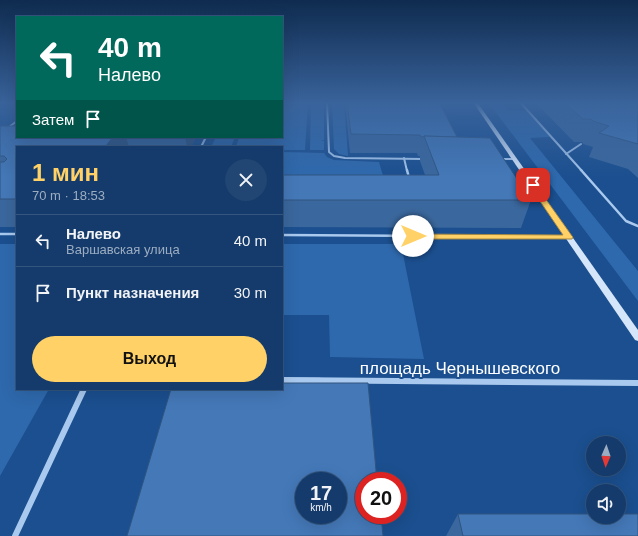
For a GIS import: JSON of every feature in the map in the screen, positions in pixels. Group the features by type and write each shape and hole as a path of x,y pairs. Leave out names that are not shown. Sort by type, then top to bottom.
{"street":[{"path":"492,127 637,336"},
{"name":"площадь Чернышевского","path":"283,380 638,383"},
{"path":"15,536 84,390"}],"lane":[{"path":"6,130 10,127"},
{"path":"328,127 329,152 334,156 345,158 426,159"},
{"path":"542,127 626,220 638,226"},
{"path":"566,154 582,144"},
{"path":"404,158 410,183"},
{"path":"494,159 514,159"},
{"path":"0,234 16,234"},
{"path":"283,235 569,237"}],"shaded area":[{"path":"283,127 306,127 305,150 283,150 283,146 236,146 239,138 283,138"},
{"path":"310,127 324,127 324,140 321,140 324,141 324,150 310,150"},
{"path":"333,127 346,127 348,156 339,154 334,149"},
{"path":"507,127 541,127 550,137 530,138 638,271 638,301"},
{"path":"216,138 235,138 231,146 212,146"},
{"path":"283,152 324,153 327,157 334,160 379,162 386,186 283,194"},
{"path":"0,244 16,244 16,390 48,390 0,476"},
{"path":"283,244 401,244 424,359 330,357 329,315 283,315"}],"building":[{"path":"0,127 16,127 16,138 112,138 106,146 16,146 16,199 0,199 0,162 4,162 7,159 4,156 0,156"},
{"path":"350,127 452,127 457,137 421,137 420,135 351,134"},
{"path":"608,127 638,127 638,144 599,133"},
{"path":"424,136 490,138 531,200 283,200 283,175 439,175"},
{"path":"283,383 368,383 376,472 355,472 355,524 382,524 383,536 127,536 171,390 283,390"},
{"path":"458,514 586,514 586,524 626,524 626,514 638,514 638,536 463,536"}],"route":[{"path":"413,236 569,237 533,185"}]}
